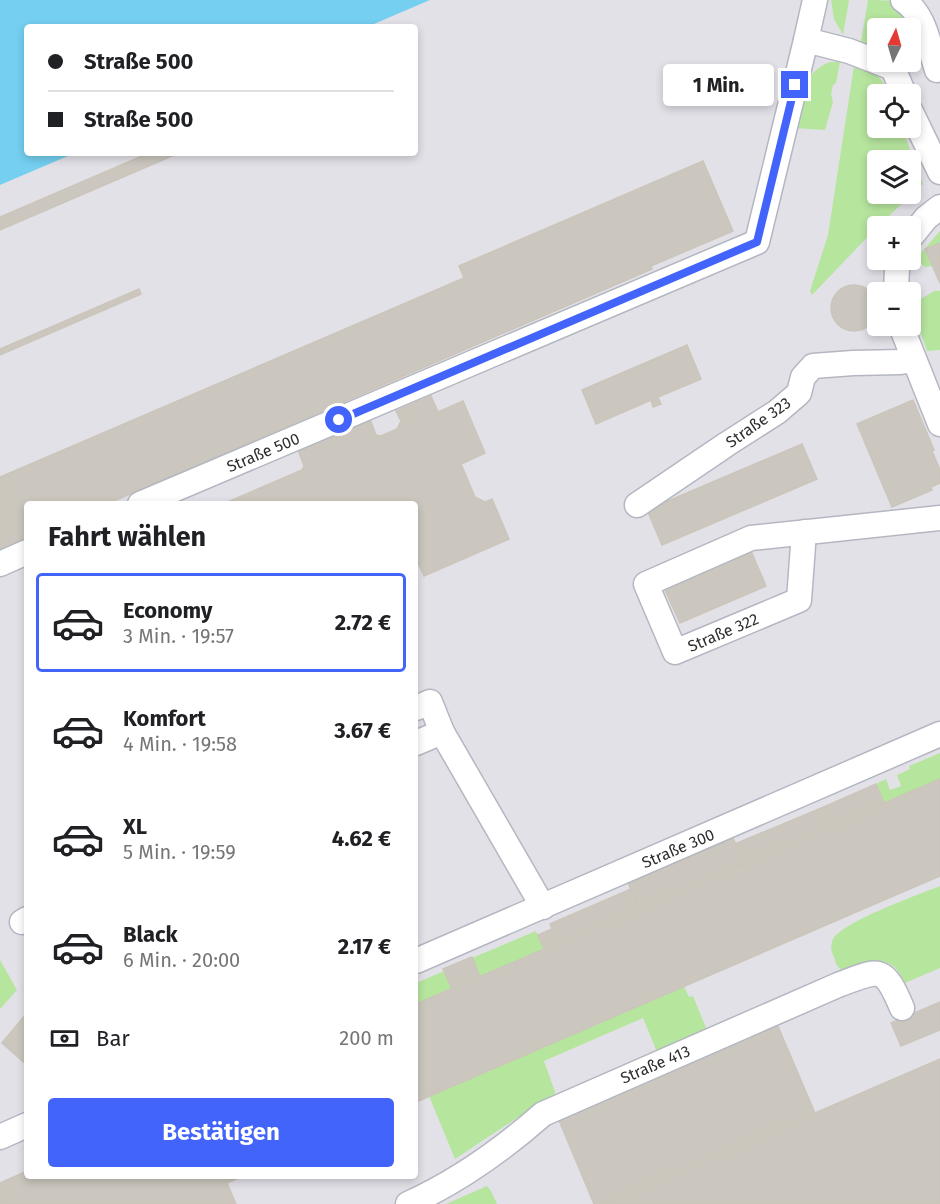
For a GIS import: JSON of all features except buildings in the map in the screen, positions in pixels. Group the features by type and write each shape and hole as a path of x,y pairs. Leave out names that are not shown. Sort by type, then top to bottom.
{"street":[{"path":"815,0 806,40 867,58"},
{"path":"902,72 911,76 938,70 921,21 910,4 903,0"},
{"name":"Straße 500","path":"147,501 757,242 806,40"},
{"path":"921,133 940,172"},
{"path":"921,224 940,207"},
{"path":"905,336 940,424"},
{"name":"Straße 323","path":"637,505 777,412 799,393 803,377 813,366 914,360"},
{"name":"Straße 322","path":"804,532 799,600 675,652 646,584 751,538 804,532 940,518"},
{"path":"0,564 24,553"},
{"path":"418,707 430,702 442,732 543,907"},
{"path":"418,742 442,732"},
{"name":"Straße 300","path":"418,960 940,734"},
{"name":"Straße 413","path":"408,1204 470,1172 543,1114 838,985 874,972 882,974 893,986 903,1008"},
{"path":"0,1137 24,1126"}],"shaded area":[{"path":"430,0 940,0 940,1204 0,1204 0,185 68,156 418,156 418,24 374,24"}],"green space":[{"path":"831,0 849,0 843,35 834,19"},
{"path":"868,0 892,1 905,10 909,16 910,18 867,18 867,44 861,42"},
{"path":"830,62 840,62 836,83 833,85 831,94 833,102 825,130 793,128 800,98 808,80 813,73"},
{"path":"854,66 872,72 884,84 867,84 867,138 906,138 910,150 867,150 867,204 902,204 889,216 867,216 867,238 812,295 810,291 828,235"},
{"path":"940,231 940,243 926,249 933,266 925,267 921,264 921,253"},
{"path":"934,291 940,291 940,350 927,351 921,333 921,299"},
{"path":"940,753 940,780 884,803 876,784 886,779 890,790 901,786 897,775 910,769 909,766"},
{"path":"940,886 940,968 905,983 893,966 886,963 871,963 844,971 838,967 831,946 833,939 840,932 882,909"},
{"path":"536,931 544,949 480,977 472,958"},
{"path":"0,960 17,990 0,1009"},
{"path":"444,971 452,989 418,1003 418,982"},
{"path":"684,986 689,997 693,996 707,1030 657,1052 643,1018 544,1061 555,1092 554,1096 455,1159 429,1096"},
{"path":"487,1186 497,1204 446,1204"}],"water":[{"path":"0,0 430,0 374,24 24,24 24,156 68,156 0,185"}],"route":[{"path":"339,420 757,242 795,85"}]}
